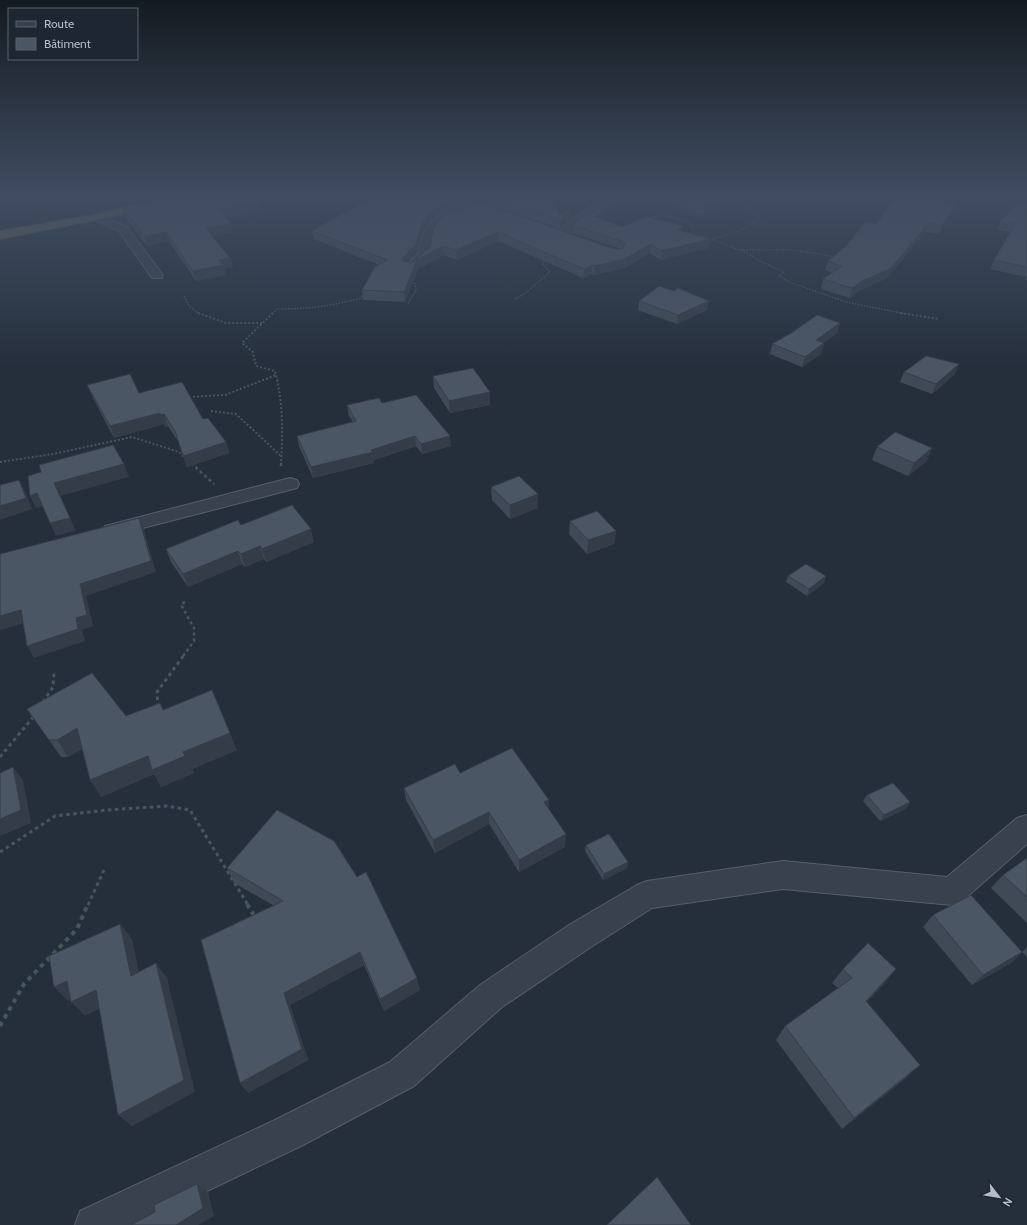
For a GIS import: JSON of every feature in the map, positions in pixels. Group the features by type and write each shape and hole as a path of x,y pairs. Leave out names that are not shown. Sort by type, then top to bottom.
{"street":[{"path":"141,254 157,276"},
{"path":"410,267 424,254"},
{"path":"92,535 285,485"},
{"path":"94,1225 288,1133 402,1074 491,996 580,936 647,895 782,875 952,891 1027,828"}],"path":[{"path":"515,299 524,294 550,272 543,264 545,258 543,254"},
{"path":"749,254 784,272 779,276 796,284 846,302 877,307 888,312 939,319"},
{"path":"821,254 840,257"},
{"path":"408,302 416,291 410,267"},
{"path":"285,485 282,456 284,429 275,371 256,366 253,352 242,343 278,309 300,310 326,308 361,298 364,291"},
{"path":"184,296 185,302 197,313 222,322 262,323"},
{"path":"188,397 225,394 276,375"},
{"path":"211,411 236,414 282,456"},
{"path":"0,462 53,454 132,437 179,452 231,499"},
{"path":"159,714 158,692 194,640 194,628 181,605 187,600"},
{"path":"40,706 53,686 54,673"},
{"path":"0,757 36,713"},
{"path":"0,852 55,816 107,810 167,806 190,810 255,917"},
{"path":"0,1026 24,984 77,929 104,870"}],"building":[{"path":"181,254 227,254 230,258 219,260 223,265 193,271"},
{"path":"373,254 406,254 402,258 404,262 414,262 422,254 428,254 417,260 404,292 362,290 375,267 388,260"},
{"path":"550,254 633,254 625,259 595,266 592,265 584,269"},
{"path":"836,254 903,254 890,269 862,281 852,288 823,279 842,266 828,261"},
{"path":"997,254 1027,254 1027,267 994,260"},
{"path":"659,286 674,291 678,288 709,301 678,315 639,301"},
{"path":"817,315 840,323 816,340 824,343 805,357 772,344 793,332"},
{"path":"926,356 959,364 936,384 904,372"},
{"path":"473,368 490,392 449,401 433,376"},
{"path":"130,374 139,393 182,382 203,419 208,418 226,442 183,456 175,431 164,414 161,415 160,413 110,426 87,385"},
{"path":"416,395 450,436 421,444 415,436 371,450 373,452 311,467 297,436 356,421 347,405 379,398 382,403"},
{"path":"895,432 932,448 914,463 877,447"},
{"path":"113,445 124,464 54,483 70,518 50,523 37,493 30,496 28,476 41,472 39,465"},
{"path":"519,476 538,494 510,505 491,487"},
{"path":"19,480 26,498 0,506 0,485"},
{"path":"292,505 311,529 262,549 260,546 241,554 238,551 183,574 166,549 238,520 241,525"},
{"path":"597,511 616,531 588,540 570,521"},
{"path":"139,518 151,561 80,584 87,615 76,618 78,629 27,646 21,610 0,616 0,554"},
{"path":"806,564 826,576 809,589 788,576"},
{"path":"92,673 126,716 160,703 163,710 212,690 230,733 183,752 185,756 152,770 148,756 90,780 77,728 57,740 49,740 27,709"},
{"path":"512,748 549,800 544,802 566,834 519,860 489,812 433,840 404,788 455,764 460,773"},
{"path":"13,767 21,810 0,819 0,773"},
{"path":"893,783 910,802 884,815 867,795"},
{"path":"277,810 334,841 357,877 366,872 417,978 380,999 360,952 284,993 302,1049 240,1083 201,940 283,901 227,868"},
{"path":"609,834 628,862 604,874 586,845"},
{"path":"1027,858 1027,897 1003,875"},
{"path":"971,895 1022,952 983,975 933,915"},
{"path":"120,924 131,976 156,963 184,1080 118,1115 96,990 71,1002 67,981 54,987 49,956"},
{"path":"868,943 896,969 866,1001 920,1065 854,1118 785,1026 852,978 843,969"},
{"path":"657,1177 691,1225 607,1225"},
{"path":"197,1184 203,1208 176,1225 131,1225 155,1212 154,1205"}]}
